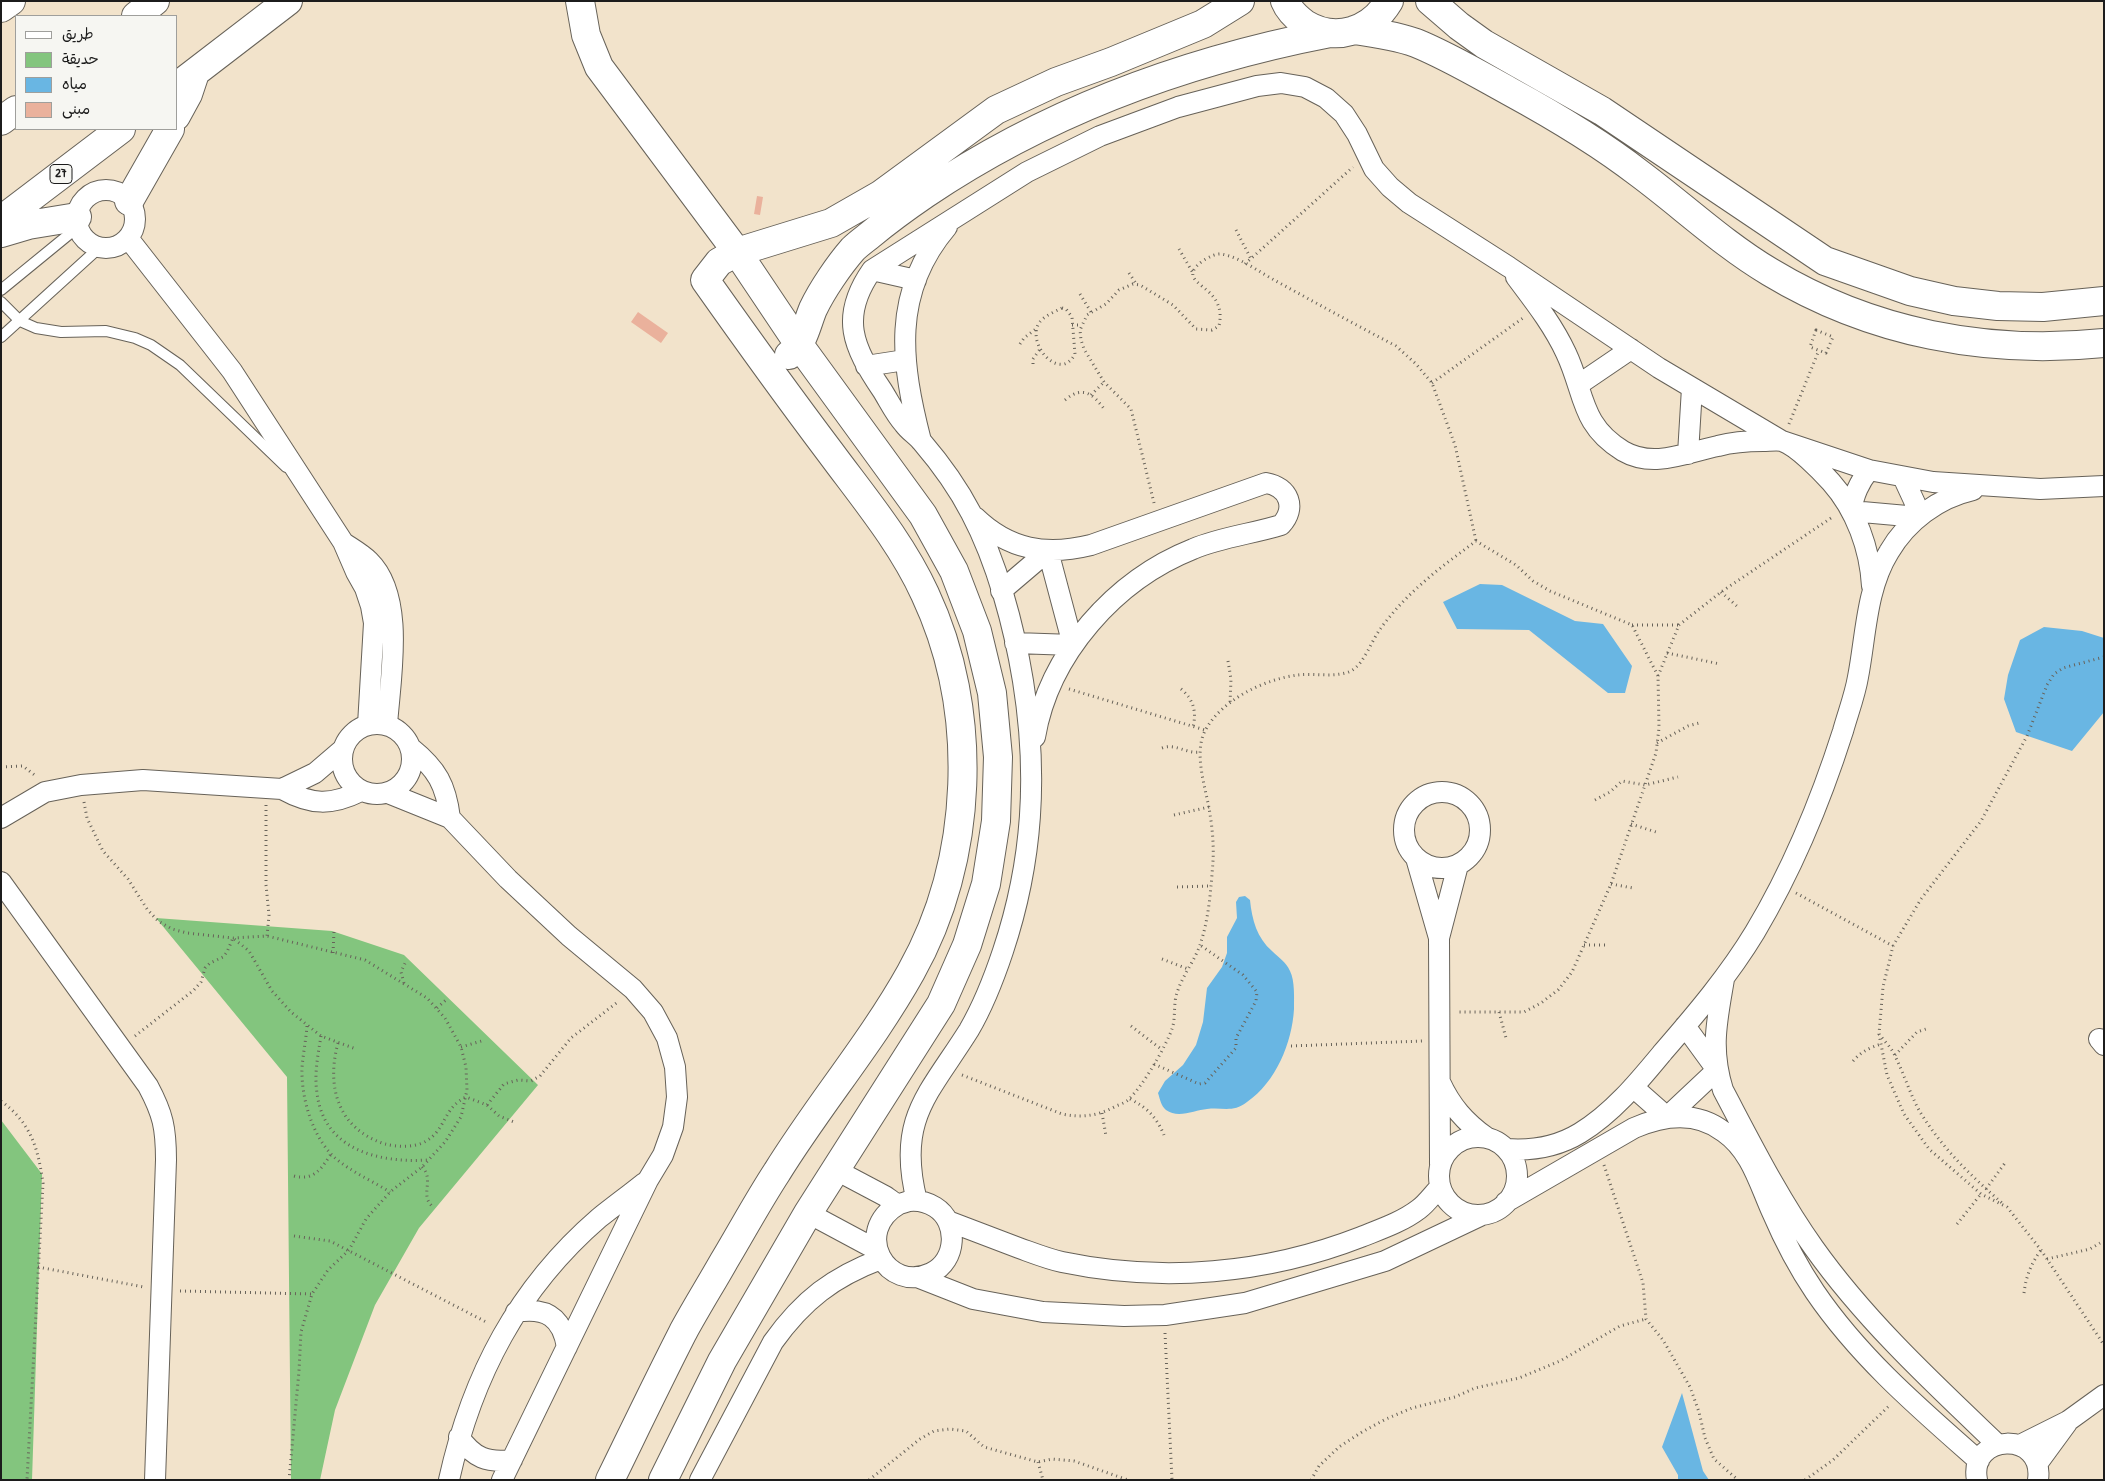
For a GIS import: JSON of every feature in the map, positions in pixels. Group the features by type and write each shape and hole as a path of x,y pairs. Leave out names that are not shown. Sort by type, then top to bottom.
{"main road":[{"path":"1,8 11,1"},
{"path":"137,15 155,1"},
{"path":"178,112 188,94 186,80 288,1"},
{"path":"580,1 586,35 599,67 737,252 800,346 923,515 954,571 977,631 988,675 992,693 998,757 996,821 987,875 967,946 941,1004 834,1169 808,1213 722,1361 662,1480"},
{"path":"610,1480 684,1329 778,1170 912,971 935,920 951,867 961,813 963,757 958,702 946,648 926,596 901,547 705,280 719,262 737,252 832,223 880,195 996,110 1056,82 1111,62 1203,24 1240,1"},
{"path":"1285,1 1298,19 1313,28 1392,36 1414,43 1443,55 1543,110 1638,172 1727,243 1770,272 1816,296 1872,319 1913,332 1964,342 2015,347 2067,347 2104,343"},
{"path":"765,364 782,359 800,346 814,308 853,248 894,215 953,175 1015,139 1063,116 1146,83 1206,62 1267,45 1342,32 1375,19 1389,1"},
{"path":"1430,1 1484,44 1602,111 1825,261 1910,291 1954,301 1998,306 2043,307 2104,302"},
{"path":"1443,55 1459,26"},
{"path":"1,121 15,111"},
{"name":"27","path":"1,220 120,130"},
{"path":"129,201 169,130"},
{"path":"1,233 28,225 78,222"}],"street":[{"path":"1031,756 1042,709 1052,684 1073,645 1106,606 1132,583 1161,564 1192,549 1225,538 1281,525 1290,514 1286,493 1274,485 1266,483 1091,545 1070,550 1048,551 1026,548 1006,540 987,529 972,514 921,441 904,425 866,366 858,351 853,334 853,317 859,292 872,270 1026,172 1100,136 1178,107 1257,86 1281,83 1305,87 1326,98 1344,114 1357,134 1374,169 1390,187 1409,203 1692,388 1802,454 1820,470 1850,508 1867,552 1872,596"},
{"path":"102,190 117,192 129,201 134,210 135,220 133,230 128,238 120,244 100,247 90,243 83,236 78,222 79,207 85,199 93,193 102,190"},
{"path":"921,441 905,360 906,319 916,280 936,242 956,216"},
{"path":"128,238 232,371 343,542 365,588 374,623 368,725"},
{"path":"1509,267 1538,307 1566,353 1584,406 1593,425 1608,441 1626,452 1646,458 1667,459 1718,446 1748,441 1782,441 1869,470 1933,482 2040,489 2104,486"},
{"path":"872,270 916,280"},
{"path":"1578,385 1631,348"},
{"path":"866,366 905,360"},
{"path":"1688,454 1692,388"},
{"path":"1850,508 1860,482 1869,470"},
{"path":"1903,477 1913,496 1918,517"},
{"path":"1438,1078 1446,1096 1457,1112 1471,1126 1506,1149 1525,1150 1544,1148 1571,1138 1595,1123 1633,1087 1724,977 1755,932 1804,835 1825,784 1858,679 1872,596 1878,573 1888,553 1901,534 1918,517 1951,497 1990,487"},
{"path":"1850,508 1918,517"},
{"path":"908,1202 911,1137 916,1116 925,1096 971,1026 1003,953 1014,915 1029,836 1032,796 1031,756 1024,690 1016,644 1001,591 972,514"},
{"path":"343,542 370,562 382,580 391,602 393,644 388,725"},
{"path":"1001,591 1048,551"},
{"path":"1048,551 1073,645"},
{"path":"371,606 391,602"},
{"path":"1016,644 1073,645"},
{"path":"274,789 315,773 343,749 352,734 368,725 388,725 398,730 406,738 413,757 409,775 404,783 388,793"},
{"path":"411,748 427,761 440,778 447,798 450,818"},
{"path":"343,749 343,769 353,786 374,794 388,793 450,818 508,879 548,917 633,989 653,1012 667,1038 675,1067 677,1097 673,1126 663,1155 648,1180 502,1480"},
{"path":"1,818 45,792 81,784 143,780 274,789 313,802 330,802 362,791"},
{"path":"1436,792 1448,792 1460,796 1470,803 1476,813 1480,824 1480,837 1476,848 1468,858 1458,865 1444,868 1429,866 1416,858 1408,848 1404,837 1407,813 1414,803 1424,796 1436,792"},
{"path":"1416,858 1439,938"},
{"path":"1458,865 1439,938 1439,1176 1440,1187 1445,1198 1453,1206 1463,1212 1482,1215"},
{"path":"1,882 148,1086 160,1109 166,1134 155,1480"},
{"path":"1724,977 1715,1037 1717,1070 1723,1090 1778,1208 1791,1253 1815,1292 1842,1328 1902,1393 1978,1470 1990,1448 1997,1444 2012,1443 2020,1445 2033,1456 2037,1472"},
{"path":"1685,1026 1717,1070"},
{"path":"1667,1117 1717,1070"},
{"path":"1633,1087 1667,1117"},
{"path":"917,1277 973,1299 1043,1312 1124,1316 1165,1315 1245,1303 1375,1264 1497,1210 1506,1202 1634,1128 1650,1121 1667,1117 1687,1117 1706,1122 1723,1131 1738,1144 1778,1208 1864,1311 1921,1372 1997,1444"},
{"path":"1440,1164 1445,1154 1458,1143 1474,1137 1486,1137"},
{"path":"1506,1149 1516,1170 1514,1187 1506,1202"},
{"path":"834,1169 908,1202 935,1207 948,1221 1060,1262 1140,1273 1222,1271 1286,1260 1341,1245 1408,1216 1420,1208 1440,1187"},
{"path":"449,1480 459,1437 474,1394 504,1332 516,1312 554,1263 599,1219 648,1180"},
{"path":"879,1254 876,1232 879,1223 884,1215 908,1202"},
{"path":"808,1213 879,1254 893,1271 908,1277 917,1277 935,1271 948,1257 952,1239 948,1221"},
{"path":"700,1480 773,1342 786,1323 802,1306 832,1282 879,1254"},
{"path":"516,1312 531,1310 545,1313 557,1321 564,1333 567,1347"},
{"path":"2020,1445 2068,1422 2104,1394"},
{"path":"2037,1472 2068,1422"},
{"path":"459,1437 468,1450 481,1458 497,1461 512,1460"}],"lane":[{"path":"1,290 78,222"},
{"path":"1,336 20,321 100,247"},
{"path":"1,302 20,321 51,331 91,330 121,334 151,345 180,365 307,487"}],"path":[{"path":"1246,264 1367,154"},
{"path":"1236,230 1251,260"},
{"path":"1158,521 1131,409 1104,382 1080,340 1082,325 1091,312 1106,304 1125,286 1137,285 1147,289 1173,305 1196,329 1212,330 1219,326 1219,305 1216,299 1195,280 1179,248"},
{"path":"1193,273 1195,268 1213,255 1218,254 1246,264 1396,346 1416,364 1432,383 1455,445 1476,540 1516,565 1533,581 1550,591 1632,625 1680,625"},
{"path":"1129,273 1137,285"},
{"path":"1080,294 1091,312"},
{"path":"1432,383 1538,307"},
{"path":"1020,344 1044,318 1062,308 1070,313 1072,325 1075,354 1068,364 1056,365 1051,362 1036,341 1036,328"},
{"path":"1072,325 1082,325"},
{"path":"1816,330 1833,337 1827,352 1819,350 1810,347 1816,330"},
{"path":"1033,364 1036,353 1040,349"},
{"path":"1782,441 1819,350"},
{"path":"1091,395 1104,382"},
{"path":"1065,400 1077,393 1091,395 1105,410"},
{"path":"1658,676 1680,625 1721,592 1850,508"},
{"path":"945,1068 1062,1114 1088,1116 1102,1113 1130,1099 1154,1064 1172,1027 1177,993 1200,946 1207,916 1213,851 1209,807 1202,780 1200,752 1205,730 1230,704 1250,691 1271,682 1298,675 1349,672 1358,666 1380,629 1405,598 1428,577 1476,540"},
{"path":"1721,592 1739,608"},
{"path":"1438,1013 1524,1012 1541,1004 1558,990 1572,972 1610,884 1645,784 1657,743 1660,702 1658,676 1632,625"},
{"path":"1667,653 1720,664"},
{"path":"2007,1207 1981,1194 1928,1149 1904,1114 1887,1075 1879,1034 1883,987 1892,946 1921,899 1981,821 2026,736 2047,685 2054,674 2070,665 2104,657"},
{"path":"1228,662 1231,679 1230,704"},
{"path":"1052,684 1205,730"},
{"path":"1181,689 1192,701 1194,710 1193,727"},
{"path":"1657,743 1688,726 1699,723"},
{"path":"1162,748 1174,746 1186,752 1200,752"},
{"path":"1,767 23,766 36,776 45,792"},
{"path":"1595,800 1610,792 1622,781 1645,784 1678,778"},
{"path":"81,784 87,818 103,851 128,879 147,909 158,921 172,929 187,933 233,938 267,936 364,960 427,998 445,1018 461,1047 466,1067 468,1090 461,1117 444,1142 422,1167 390,1192 366,1219 349,1250 328,1270 312,1294 301,1332 300,1371 289,1480"},
{"path":"267,936 269,915 266,884 268,830 274,789"},
{"path":"1174,815 1209,807"},
{"path":"1631,824 1656,832"},
{"path":"1610,884 1633,888"},
{"path":"1780,884 1892,946"},
{"path":"1177,887 1210,886"},
{"path":"333,953 334,931"},
{"path":"233,938 249,951 272,991 291,1012 320,1036 356,1049"},
{"path":"120,1047 194,990 201,982 205,968 227,952 233,938"},
{"path":"1584,945 1608,945"},
{"path":"1154,1064 1199,1084 1205,1083 1236,1048 1236,1038 1256,1001 1257,992 1243,975 1200,946"},
{"path":"1162,958 1188,969"},
{"path":"405,984 401,972 406,961"},
{"path":"487,1105 504,1084 518,1080 531,1081 540,1076 571,1038 603,1015 633,989"},
{"path":"437,1008 447,999"},
{"path":"1499,1012 1506,1038"},
{"path":"307,1025 302,1069 305,1102 316,1130 325,1148 339,1162 390,1192"},
{"path":"1131,1026 1161,1049"},
{"path":"1895,1055 1917,1032 1926,1029"},
{"path":"1879,1034 1895,1055 1905,1082 1920,1111 1938,1138 1958,1164 2007,1207 2042,1250 2104,1345"},
{"path":"320,1036 316,1065 317,1093 320,1109 327,1123 351,1148 364,1154 406,1162 428,1160"},
{"path":"461,1047 486,1040"},
{"path":"1291,1046 1438,1041"},
{"path":"338,1042 332,1062 333,1082 339,1104 346,1119 358,1131 374,1140 390,1145 406,1146 426,1142 434,1136 445,1121 452,1106 466,1097"},
{"path":"1853,1061 1865,1050 1881,1044"},
{"path":"466,1097 487,1105 499,1116 514,1122"},
{"path":"1130,1099 1147,1108 1158,1122 1164,1134"},
{"path":"1,1101 9,1107 28,1129 39,1155 43,1183 27,1480"},
{"path":"1102,1113 1106,1136"},
{"path":"1599,1148 1644,1283 1646,1319 1668,1347 1690,1387 1714,1459 1735,1479"},
{"path":"294,1176 308,1178 315,1175 320,1171 331,1154"},
{"path":"1986,1189 2006,1163"},
{"path":"422,1167 429,1180 426,1199 433,1207"},
{"path":"1957,1224 1981,1194"},
{"path":"294,1236 330,1241 504,1332"},
{"path":"2047,1259 2085,1251 2100,1243"},
{"path":"2024,1293 2026,1277 2032,1263 2042,1250"},
{"path":"1165,1315 1172,1480"},
{"path":"1311,1480 1319,1466 1339,1448 1386,1418 1412,1408 1455,1397 1475,1388 1519,1378 1560,1361 1620,1326 1646,1319"},
{"path":"1805,1480 1833,1460 1902,1393"},
{"path":"869,1480 920,1439 934,1431 950,1429 966,1431 984,1447 1038,1462 1057,1459 1074,1461 1128,1480"},
{"path":"1038,1462 1043,1480"}],"green space":[{"path":"156,918 332,931 404,955 538,1085 419,1228 375,1305 335,1410 320,1480 291,1480 287,1077"},
{"path":"1,1120 42,1174 32,1480 1,1480"}],"water":[{"path":"1480,584 1502,585 1575,621 1603,624 1632,666 1625,693 1608,693 1529,630 1457,629 1443,602"},
{"path":"2044,627 2082,631 2104,638 2104,712 2072,751 2016,732 2004,699 2008,675 2020,640"},
{"path":"1245,896 1250,900 1252,915 1259,934 1267,946 1282,960 1292,975 1294,990 1293,1022 1286,1048 1281,1061 1266,1084 1257,1094 1242,1105 1232,1109 1207,1109 1181,1114 1171,1113 1163,1106 1158,1093 1165,1081 1183,1065 1196,1045 1203,1022 1207,988 1222,967 1227,953 1227,937 1237,918 1236,902 1239,897"},
{"path":"1682,1393 1703,1471 1709,1480 1678,1480 1678,1475 1662,1447"}],"building":[{"path":"757,196 763,197 760,215 754,214"},
{"path":"638,312 668,333 661,343 631,322"}]}
